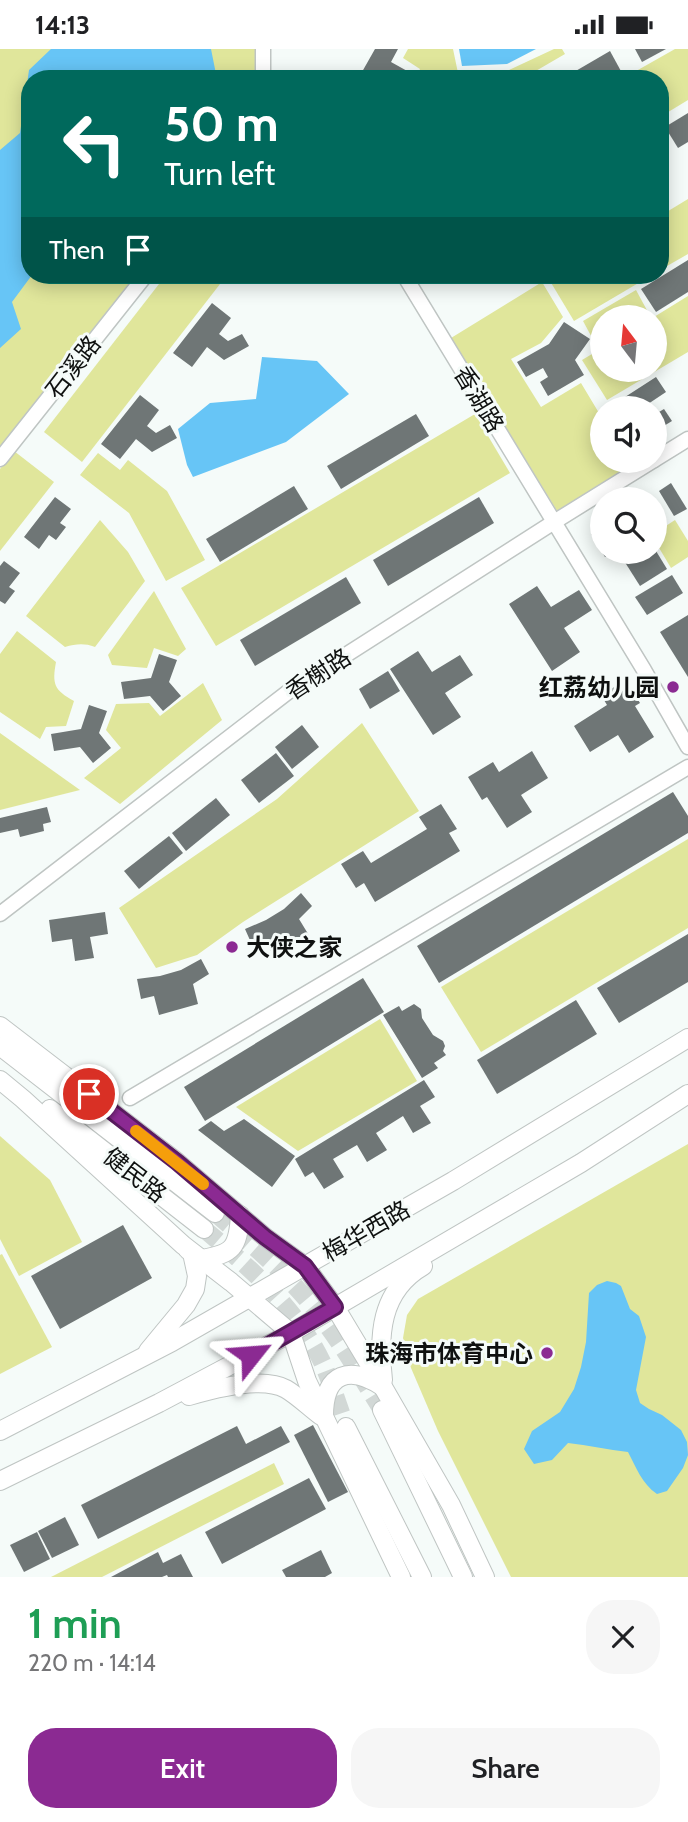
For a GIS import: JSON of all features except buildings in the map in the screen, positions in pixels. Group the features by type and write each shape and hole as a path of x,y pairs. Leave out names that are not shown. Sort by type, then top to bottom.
{"main road":[{"path":"0,1026 177,1162 305,1266 335,1307 383,1387 451,1505 485,1577"},
{"name":"梅华西路","path":"0,1431 143,1357 305,1266 453,1181 688,1038"},
{"name":"健民路","path":"0,1046 215,1213"},
{"name":"健民路","path":"0,1070 204,1229"},
{"path":"0,1080 191,1253 197,1276 195,1289 186,1305 143,1357"},
{"name":"梅华西路","path":"0,1482 292,1333 581,1163 688,1094"},
{"path":"201,1259 225,1254 231,1248 239,1230 240,1215"},
{"path":"383,1387 380,1349 384,1316 398,1289 405,1279 448,1250 476,1223"},
{"path":"183,1245 292,1333 307,1381 401,1577"},
{"path":"324,1418 326,1395 336,1380 356,1374 371,1378 383,1387"},
{"path":"159,1403 214,1389 265,1384 284,1388 324,1418"},
{"path":"382,1411 463,1577"},
{"path":"346,1427 422,1577"}],"street":[{"path":"263,49 263,70"},
{"name":"石溪路","path":"0,459 139,284"},
{"name":"香湖路","path":"409,284 688,747"},
{"name":"香榭路","path":"667,452 688,439"},
{"name":"香榭路","path":"0,914 288,692 633,473"},
{"path":"130,1098 688,767"}],"green space":[{"path":"0,49 263,49 263,70 21,70 21,284 139,284 0,458"},
{"path":"408,49 453,49 457,70 420,70 403,58"},
{"path":"554,49 562,49 565,54 537,70 509,70"},
{"path":"675,49 688,49 688,100 669,112 669,70 638,70"},
{"path":"688,199 688,254 669,265 669,211"},
{"path":"159,284 220,284 82,462 44,432"},
{"path":"539,284 543,284 563,317 541,343 511,359 541,407 581,383 590,398 590,473 619,473 596,487 590,487 590,491 557,511 451,338"},
{"path":"552,284 637,284 601,305 590,305 590,312 574,321"},
{"path":"636,290 644,305 610,305"},
{"path":"688,296 688,352 667,364 667,309"},
{"path":"590,317 590,334 583,321"},
{"path":"590,355 590,373 582,360"},
{"path":"596,382 637,382 614,396 604,396"},
{"path":"475,414 510,473 216,646 181,588"},
{"path":"14,451 54,482 0,551 0,469"},
{"path":"98,453 120,470 128,460 167,491 205,560 166,581 129,513 80,475"},
{"path":"100,520 128,552 145,581 95,647 80,644 65,647 26,616"},
{"path":"675,520 688,541 688,557 671,568 667,561 667,525"},
{"path":"154,591 186,649 178,656 154,648 147,668 112,665 108,655"},
{"path":"17,631 56,662 56,686 74,701 66,726 46,727 40,739 0,712 0,654"},
{"path":"203,683 222,720 120,804 84,778 121,748 106,730 116,704 149,703 160,716"},
{"path":"362,723 419,811 243,922 197,955 156,968 119,908 277,799"},
{"path":"0,733 80,790 0,810"},
{"path":"688,839 688,928 481,1052 441,987"},
{"path":"380,1019 417,1081 298,1151 236,1107"},
{"path":"0,1136 50,1180 82,1242 19,1276 0,1239"},
{"name":"珠海市体育中心","path":"688,1144 688,1577 511,1577 438,1431 411,1368 403,1338 407,1315 418,1299"},
{"path":"2,1254 52,1347 0,1374 0,1255"},
{"path":"274,1463 284,1484 102,1577 51,1577"}],"water":[{"path":"51,49 211,49 215,70 29,70"},
{"path":"459,49 536,49 507,64 462,66"},
{"path":"21,126 21,284 25,284 12,302 21,329 0,348 0,150 20,133"},
{"path":"262,357 317,361 349,394 286,442 193,477 187,465 178,429 210,403 256,399"},
{"path":"607,1281 621,1286 630,1309 639,1316 646,1337 636,1390 640,1403 681,1430 687,1442 688,1455 683,1468 667,1491 657,1494 643,1480 628,1452 568,1443 552,1460 534,1464 524,1449 532,1431 560,1412 574,1389 586,1342 589,1293 597,1285"}],"tunnel":[{"path":"215,1213 266,1257 302,1294 323,1319 382,1410"},
{"path":"204,1229 256,1275 301,1326 324,1366 346,1427"}],"slow traffic":[{"path":"136,1131 203,1184"}],"place":[{"name":"红荔幼儿园","path":"673,687"},
{"name":"大侠之家","path":"232,947"},
{"name":"珠海市体育中心","path":"547,1353"}],"route":[{"path":"89,1094 177,1162 265,1237 305,1266 335,1307 251,1355"}]}
